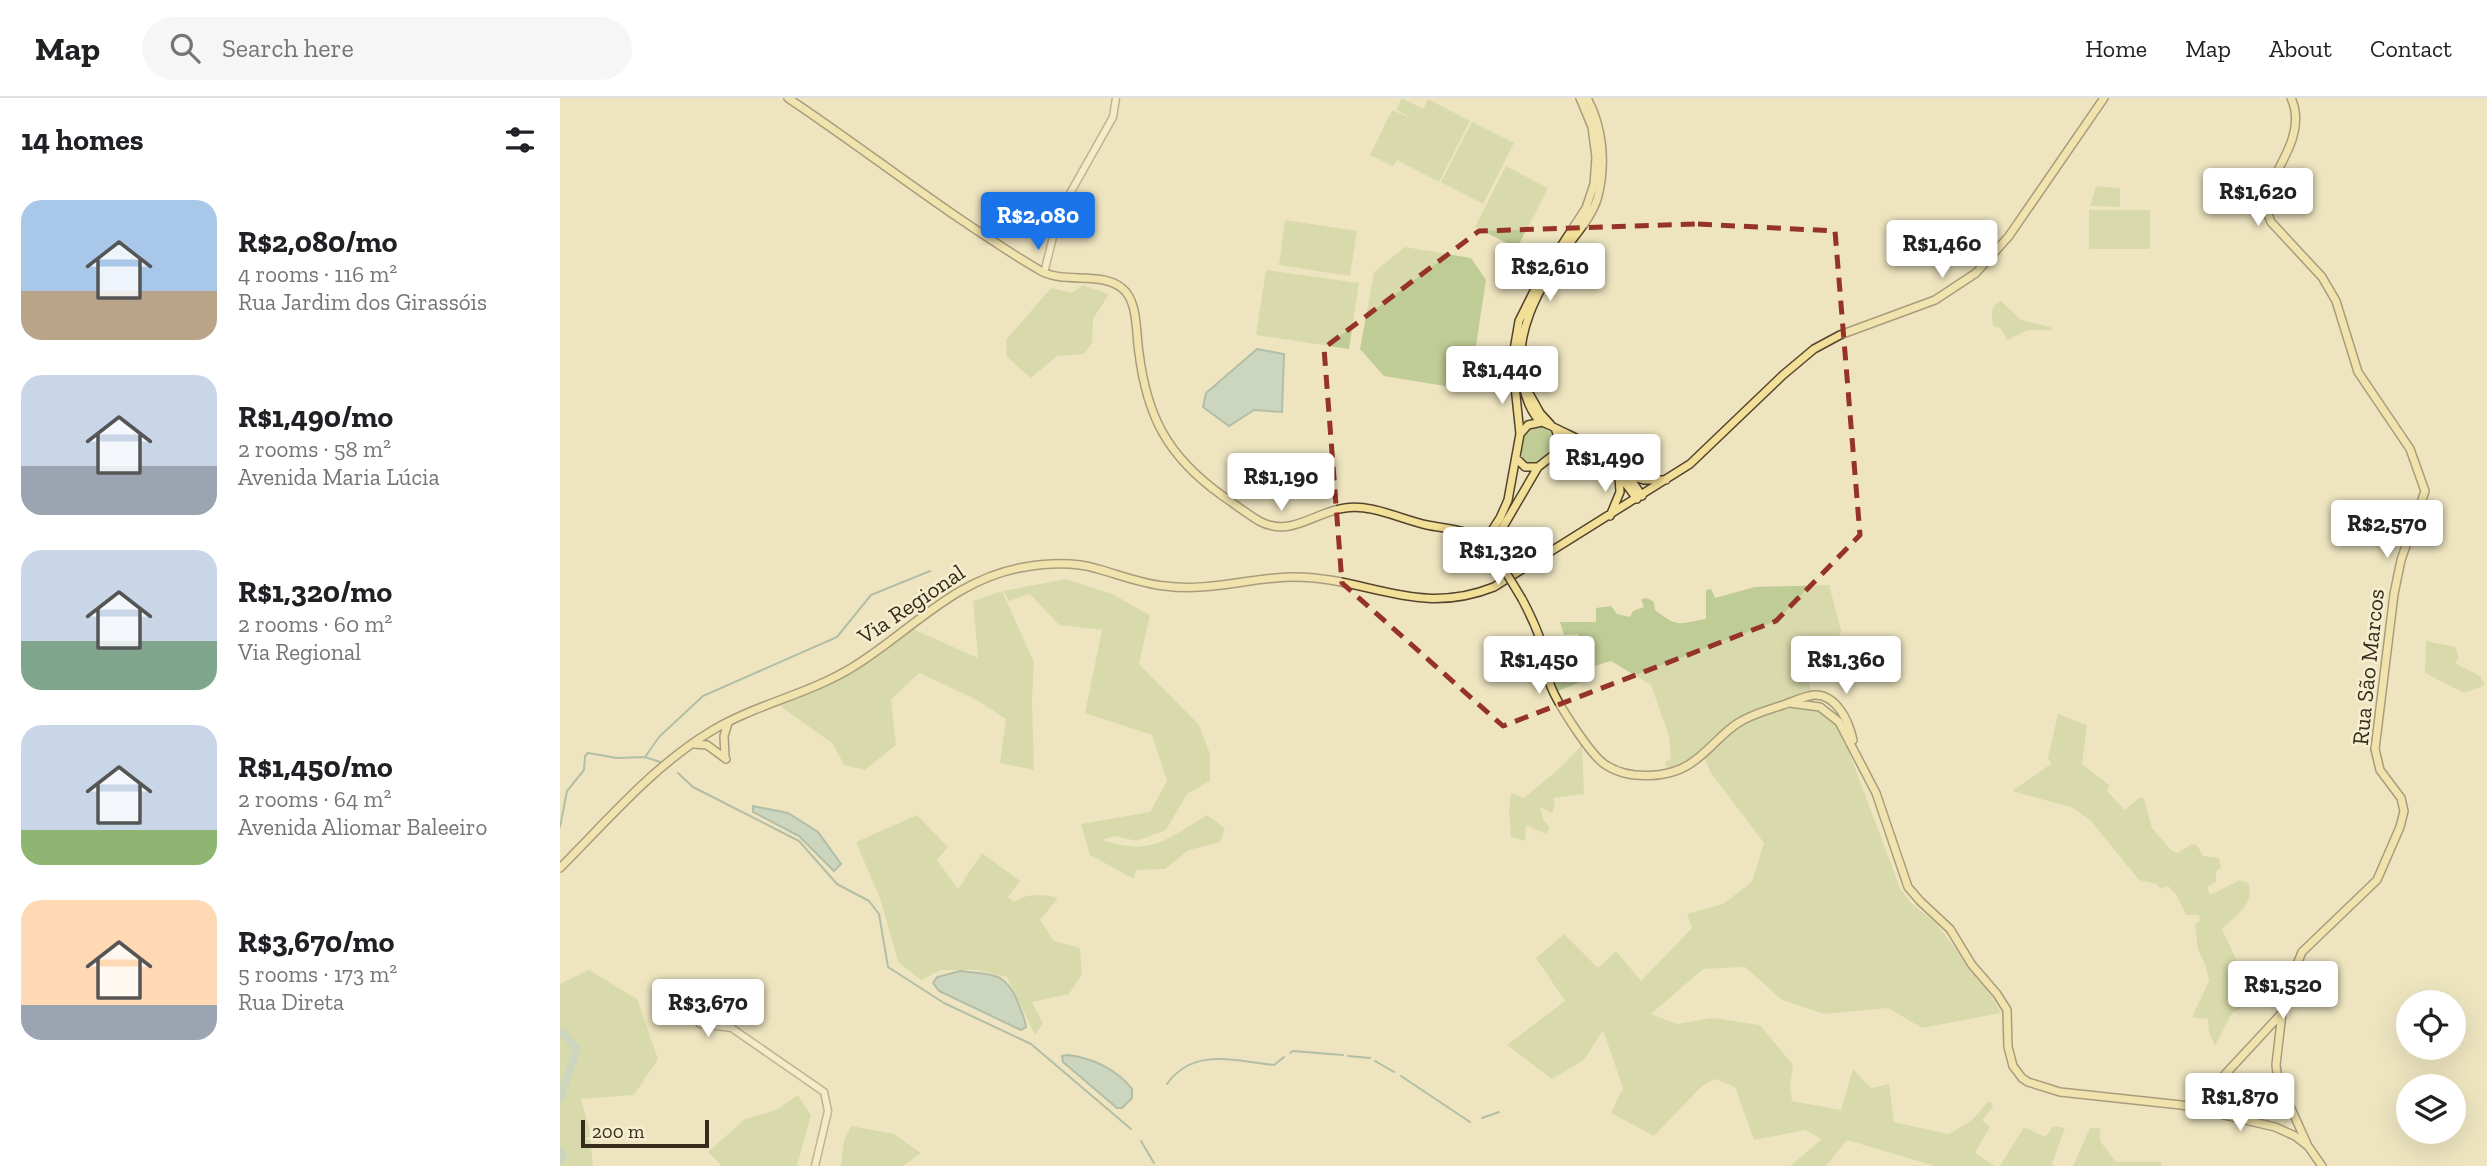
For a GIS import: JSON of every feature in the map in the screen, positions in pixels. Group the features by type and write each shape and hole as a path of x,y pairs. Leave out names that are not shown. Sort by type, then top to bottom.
{"main road":[{"path":"788,98 978,231 1044,273 1066,279 1106,281 1121,288 1127,294 1134,312 1146,394 1164,436 1181,461 1198,477 1256,519 1271,526 1287,527 1336,510 1358,508 1472,535 1486,545 1497,558 1531,616 1541,643 1550,687 1596,757 1614,770 1625,774 1646,775 1674,771 1693,762 1738,723 1814,695 1822,696 1834,704 1847,720 1858,758 1881,806 1908,887 1950,929 1972,965 2007,1010 2009,1054 2013,1066 2022,1078 2036,1086 2060,1092 2183,1106 2284,1130 2308,1146"},
{"path":"1486,545 1490,531 1500,518 1508,500 1520,434 1514,349 1519,321 1531,294 1587,206 1594,184 1596,157 1592,127 1580,98"},
{"path":"1587,98 1600,129 1601,155 1597,198 1530,310 1521,339 1521,379 1532,410 1542,422 1605,452 1629,475 1640,497"},
{"name":"Via Regional","path":"560,868 668,761 687,746 728,722 844,672 954,594 996,574 1023,567 1073,564 1143,582 1181,588 1273,578 1321,578 1400,596 1432,600 1479,593 1509,579 1667,480 1701,455 1783,374 1814,349 1840,335 1936,300 1976,273 2009,236 2104,98"},
{"name":"Rua São Marcos","path":"2282,1013 2302,952 2380,876 2403,819 2403,803 2379,767 2375,749 2398,575 2425,491 2410,449 2358,372 2336,301 2322,277 2268,216 2265,202 2267,191 2296,129 2298,115 2291,98"},
{"path":"1521,379 1540,413 1554,427 1560,442 1556,453"},
{"path":"1520,434 1528,425 1542,422"},
{"path":"1486,545 1496,539 1538,467 1556,453 1575,449 1595,453 1640,497"},
{"path":"1516,458 1525,467 1538,467"},
{"path":"1610,516 1620,492 1618,473"},
{"path":"1629,475 1644,480 1667,480"},
{"path":"1472,535 1490,531"},
{"path":"1496,539 1497,558"},
{"path":"687,746 705,743 725,758 724,736 728,722"},
{"path":"2203,1111 2200,1103 2204,1097 2282,1013"},
{"path":"2282,1013 2276,1065 2278,1080 2308,1146 2322,1166"},
{"path":"2265,1033 2276,1033 2279,1043"},
{"path":"2183,1106 2204,1097"},
{"path":"2284,1130 2292,1125 2294,1117"}],"street":[{"path":"1044,273 1059,213 1113,117 1116,98"},
{"path":"732,1028 701,1024 695,1017 699,1010 704,1009 804,1076 824,1092 828,1111 815,1166"}],"highlighted area":[{"path":"1698,224 1835,231 1860,535 1776,621 1503,726 1342,583 1324,348 1479,231"}],"green space":[{"path":"1402,98 1423,109 1428,99 1470,121 1439,182 1397,160 1393,166 1370,155 1392,110 1415,120 1396,110"},
{"path":"1472,122 1514,143 1483,204 1441,182"},
{"path":"1506,166 1548,188 1517,248 1475,227"},
{"path":"2096,186 2120,188 2120,207 2090,206"},
{"path":"2089,210 2150,210 2150,249 2089,249"},
{"path":"1285,220 1357,231 1350,276 1279,265"},
{"path":"1405,247 1471,258 1486,280 1472,371 1451,387 1384,376 1360,349 1374,272"},
{"path":"1266,270 1359,283 1349,349 1256,335"},
{"path":"1083,285 1109,294 1093,319 1092,343 1084,354 1057,356 1031,378 1007,357 1006,340 1051,288 1072,293"},
{"path":"2001,301 2021,320 2051,327 2052,330 2028,330 2007,340 2001,329 1993,326 1993,308"},
{"path":"1534,425 1552,432 1557,444 1546,459 1528,465 1522,459 1521,444 1526,431"},
{"path":"1066,579 1112,594 1150,615 1139,664 1199,725 1210,754 1210,781 1187,794 1166,830 1137,841 1114,836 1102,840 1119,845 1147,846 1169,838 1207,815 1225,828 1220,842 1189,850 1165,869 1136,870 1134,879 1090,855 1081,824 1150,812 1167,781 1152,735 1085,713 1102,630 1059,625 1030,594 1009,601 1003,591"},
{"path":"1829,585 1841,630 1833,657 1815,664 1811,673 1809,684 1815,695 1814,708 1826,714 1840,728 1900,888 1910,902 1936,923 1991,995 2001,1013 1922,1028 1888,1008 1824,1014 1782,1000 1745,967 1703,969 1651,1014 1677,1024 1713,1018 1760,1025 1793,1065 1790,1087 1792,1101 1841,1110 1853,1069 1871,1088 1889,1084 1894,1122 1948,1134 1971,1121 1989,1101 1993,1107 1982,1120 1990,1127 1975,1153 1995,1166 1935,1166 1847,1140 1826,1166 1790,1166 1822,1139 1805,1130 1754,1140 1735,1087 1715,1079 1702,1086 1654,1136 1611,1113 1623,1088 1603,1030 1584,1060 1552,1079 1507,1045 1565,1001 1536,958 1564,934 1598,968 1616,951 1641,981 1692,928 1687,914 1723,904 1752,882 1764,843 1711,773 1704,757 1666,769 1665,762 1671,759 1669,736 1651,685 1611,661 1581,670 1580,682 1556,692 1549,659 1581,650 1578,634 1564,635 1560,622 1596,622 1596,608 1611,606 1617,614 1630,617 1633,611 1644,607 1641,599 1647,598 1654,602 1655,610 1663,616 1684,623 1706,619 1706,590 1711,589 1715,598 1755,587"},
{"path":"1002,591 1034,662 1034,770 1000,763 1006,719 975,699 919,673 891,700 896,745 865,770 844,765 833,744 780,706 855,672 913,629 978,658 973,601"},
{"path":"2426,641 2455,647 2459,657 2455,663 2480,676 2485,685 2464,693 2425,673"},
{"path":"2058,714 2087,725 2082,764 2109,785 2107,791 2125,810 2140,797 2144,799 2152,828 2172,851 2178,853 2192,844 2197,845 2203,856 2219,858 2221,868 2216,872 2216,882 2207,887 2210,895 2240,880 2248,883 2250,891 2247,904 2222,929 2255,1000 2232,1013 2215,1046 2209,1032 2208,1019 2192,1017 2209,981 2206,966 2198,950 2195,924 2200,920 2199,915 2186,915 2177,896 2168,886 2161,889 2156,884 2139,880 2091,821 2073,808 2012,791 2051,764 2048,758"},
{"path":"1582,745 1584,794 1553,798 1555,805 1552,813 1540,807 1543,819 1550,828 1546,834 1526,825 1525,841 1511,837 1511,793 1524,798"},
{"path":"917,815 948,847 937,860 958,889 982,853 1020,881 1008,897 1014,902 1035,895 1058,898 1040,920 1054,941 1080,948 1082,974 1069,994 1032,1002 1043,1024 1035,1035 1007,977 976,970 941,970 921,980 898,962 881,901 856,842"},
{"path":"589,970 637,999 658,1059 634,1095 581,1099 589,1127 593,1166 560,1166 560,984"},
{"path":"798,1095 811,1115 797,1166 722,1166 708,1152 745,1119 776,1110"},
{"path":"851,1126 894,1134 921,1153 903,1166 841,1166 844,1141"},
{"path":"2053,1126 2065,1128 2052,1164 2055,1166 2000,1166 2024,1127 2046,1137"},
{"path":"2090,1128 2100,1128 2100,1141 2116,1162 2161,1162 2161,1166 2073,1166"}],"water":[{"path":"1257,349 1284,354 1282,412 1254,410 1229,426 1203,407 1206,393"},
{"path":"753,806 788,813 818,832 841,864 834,871 799,836 753,812"},
{"path":"960,971 987,974 1007,983 1017,1000 1026,1027 1021,1030 939,991 933,983 937,977"},
{"path":"1067,1055 1112,1070 1132,1089 1132,1098 1122,1108 1117,1108 1063,1062 1062,1056"}],"waterway":[{"path":"645,757 659,737 703,696 837,637 871,595 930,571"},
{"path":"560,827 567,791 584,770 585,756 588,753 617,758 645,757 660,762"},
{"path":"678,773 693,787 799,841 837,884 869,901 879,914 888,967 944,1003 1031,1044 1131,1129"},
{"path":"560,1033 576,1048 560,1098"},
{"path":"1290,1053 1293,1051 1343,1055"},
{"path":"1348,1056 1370,1058"},
{"path":"1167,1084 1177,1072 1202,1061 1230,1059 1274,1065 1284,1057"},
{"path":"1375,1061 1394,1072"},
{"path":"1401,1076 1470,1122"},
{"path":"1482,1118 1499,1112"},
{"path":"1141,1141 1154,1163"},
{"path":"560,1151 563,1156 560,1161"}]}
